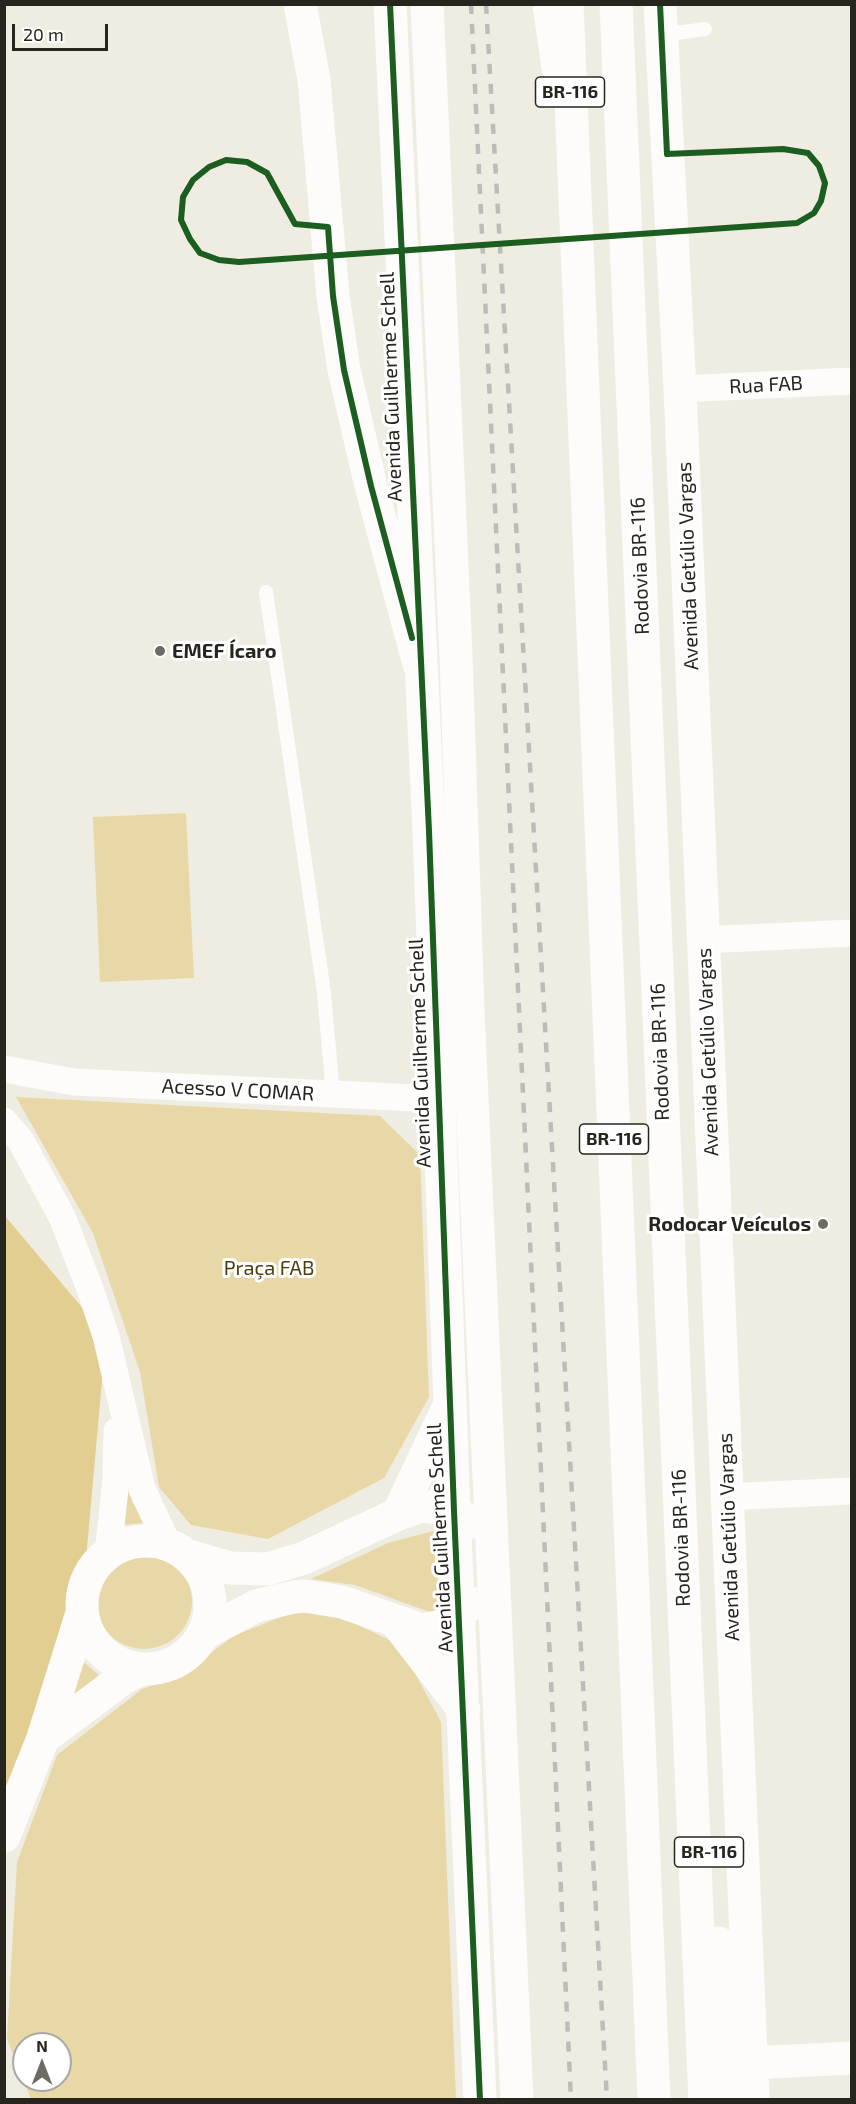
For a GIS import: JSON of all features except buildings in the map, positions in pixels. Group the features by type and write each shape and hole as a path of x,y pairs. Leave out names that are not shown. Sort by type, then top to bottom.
{"main road":[{"path":"300,4 314,80 333,296 344,369 371,486 419,664"},
{"name":"Avenida Guilherme Schell","path":"390,4 419,664 429,831 454,1511 480,2100"},
{"path":"427,4 517,2100"},
{"path":"549,4 573,179"},
{"name":"BR-116","path":"567,4 654,2100"},
{"name":"Rodovia BR-116","path":"616,4 705,2100"},
{"name":"Avenida Getúlio Vargas","path":"661,20 680,389 753,2100"},
{"path":"398,1514 450,1405"},
{"path":"177,1550 200,1571 209,1591 211,1612 205,1633 194,1649 179,1661 161,1668 141,1669 120,1664 101,1652 88,1633 82,1612 82,1595 87,1579 96,1565 108,1554 127,1544 147,1541 177,1550 230,1568 253,1570 274,1568 304,1558 398,1514 422,1506 454,1511 471,1521 494,1560"},
{"path":"205,1633 256,1606 305,1596 354,1605 396,1622 430,1630 447,1625 459,1615 494,1560"},
{"name":"BR-116","path":"684,1604 735,2100"},
{"path":"4,1836 43,1738 82,1612"},
{"path":"396,1622 464,1710"},
{"path":"43,1738 122,1680 141,1669"},
{"path":"751,2063 852,2058"}],"street":[{"name":"Rua FAB","path":"680,389 852,381"},
{"path":"703,940 852,933"},
{"name":"Acesso V COMAR","path":"4,1069 74,1082 473,1100"},
{"path":"4,1121 21,1141 62,1217 106,1335 142,1489 177,1550"},
{"path":"108,1554 116,1479 118,1393"},
{"path":"727,1497 852,1491"}],"lane":[{"path":"661,20 705,29"},
{"path":"266,592 323,981 333,1094"}],"path":[{"path":"668,154 783,149 808,153 819,166 825,183 821,201 814,213 797,223 702,230"},
{"path":"298,258 239,262 219,260 200,253 190,239 181,219 183,197 193,180 209,167 226,160 248,162 267,173 295,224 328,227"},
{"path":"464,246 547,240"}],"green space":[{"path":"186,813 194,978 100,982 93,817"},
{"name":"Praça FAB","path":"16,1097 380,1116 420,1155 429,1397 384,1478 268,1539 191,1525 159,1487 140,1372 93,1233"},
{"path":"125,1469 132,1501 145,1523 122,1525"},
{"path":"437,1530 438,1615 355,1585 311,1579 388,1543"},
{"path":"144,1553 162,1557 178,1567 188,1583 192,1601 188,1619 178,1635 162,1645 144,1649 126,1645 110,1635 100,1619 96,1601 100,1583 110,1567 126,1557"},
{"path":"314,1604 400,1645 441,1722 456,2099 31,2099 28,2092 72,2092 72,2032 12,2032 12,2052 7,2039 17,1862 57,1755 142,1689 181,1676 233,1636"},
{"path":"81,1660 99,1675 62,1708"}],"shaded area":[{"path":"5,1216 106,1336 72,1715 5,1832"}],"railway":[{"path":"471,4 571,2100"},
{"path":"486,4 607,2100"}],"cycle path":[{"path":"390,4 429,831 454,1511 480,2100"},
{"path":"412,638 371,486 344,370 333,296 328,227 295,224 267,173 247,162 226,160 209,167 193,180 183,197 181,220 200,253 219,260 239,262 797,223 814,213 821,201 825,183 819,166 808,153 783,149 667,154 660,4"}],"place":[{"name":"EMEF Ícaro","path":"160,651"},
{"name":"Rodocar Veículos","path":"823,1224"}]}
